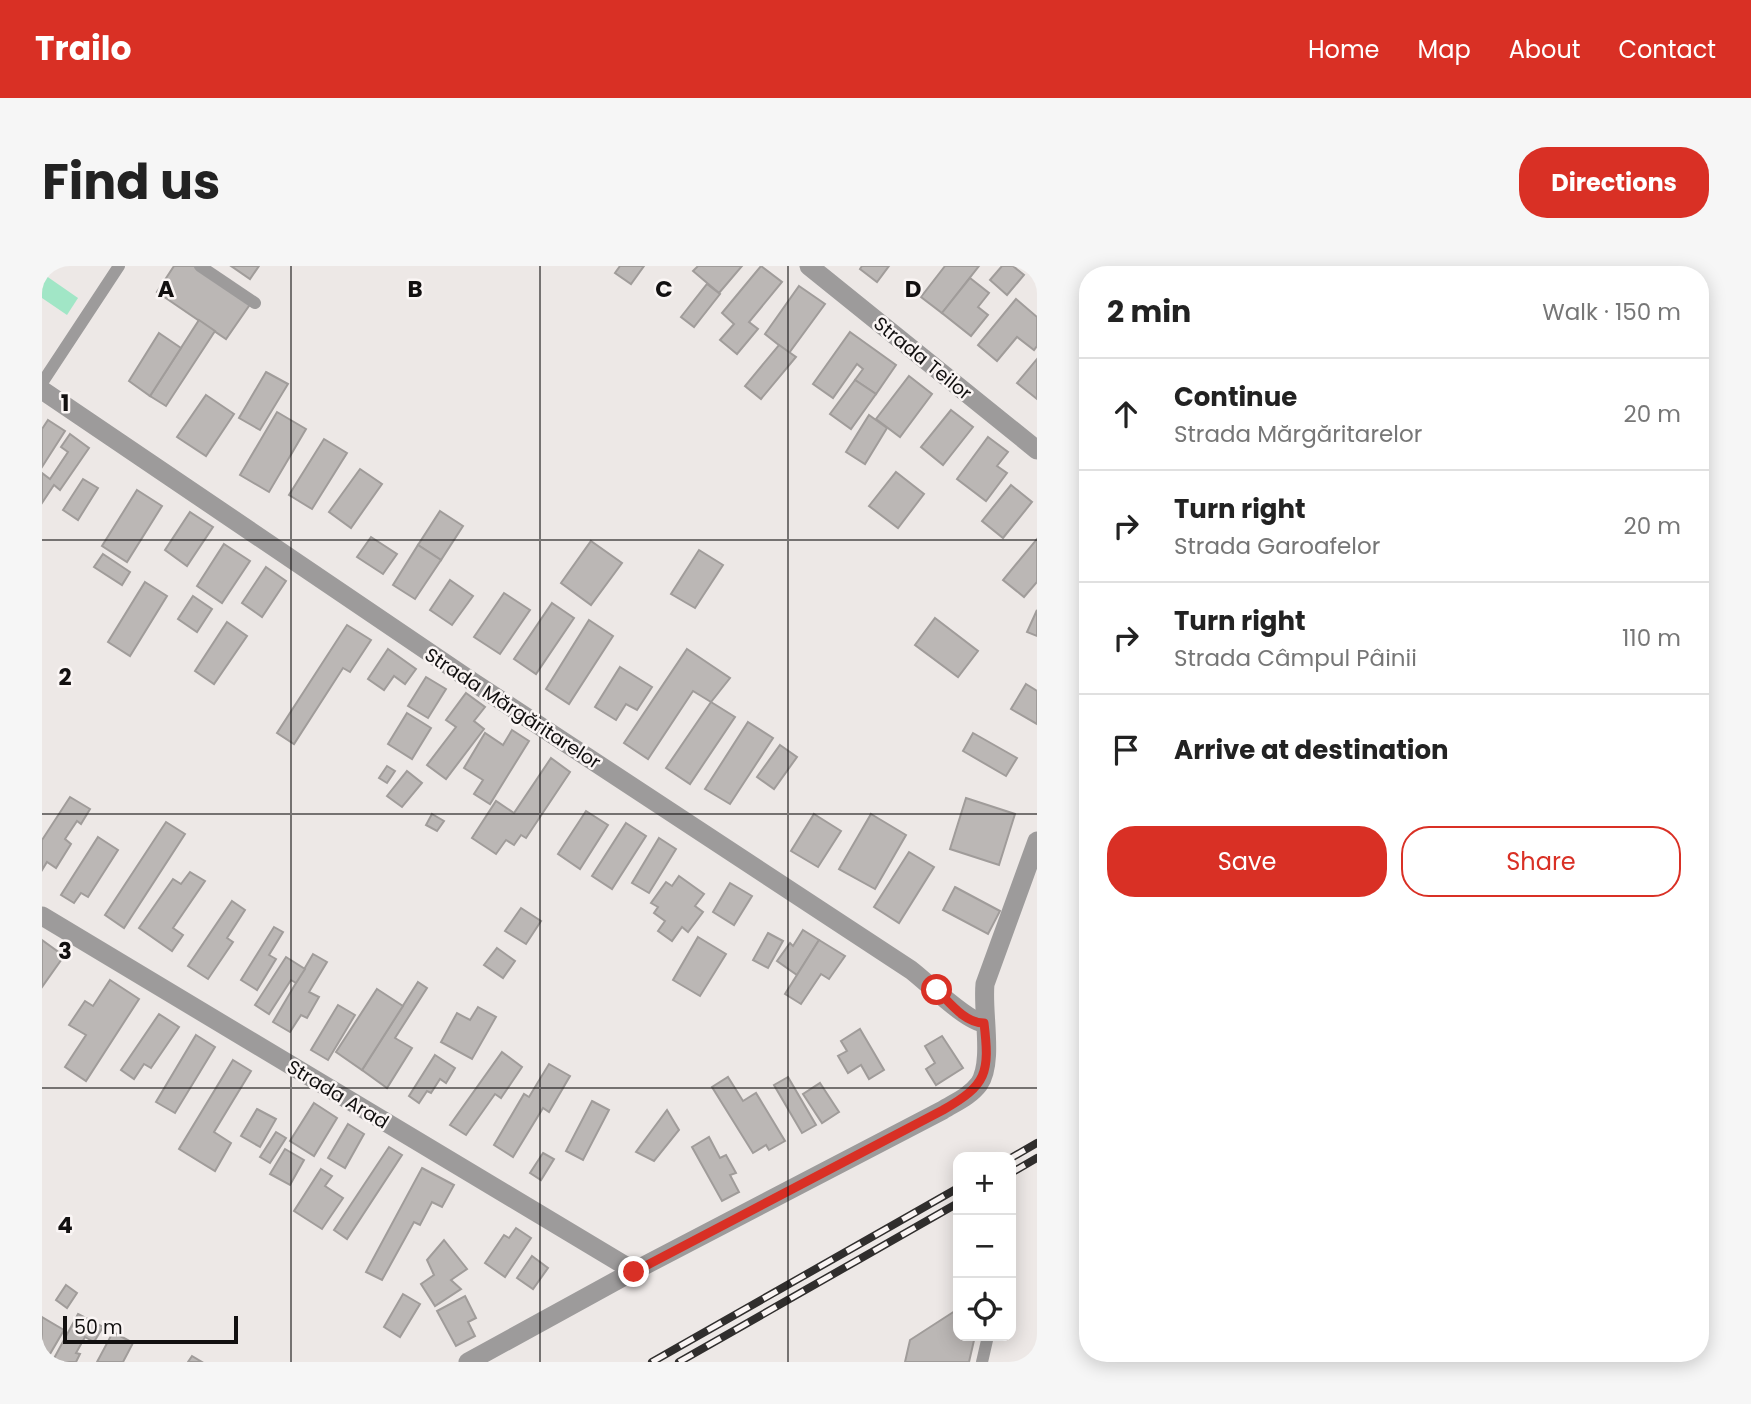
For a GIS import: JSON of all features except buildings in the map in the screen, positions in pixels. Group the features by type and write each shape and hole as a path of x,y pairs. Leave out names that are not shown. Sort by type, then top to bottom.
{"street":[{"name":"Strada Teilor","path":"809,266 1037,450"},
{"name":"Strada Mărgăritarelor","path":"42,390 473,682 911,970 966,1017 984,1023"},
{"path":"468,1362 966,1097 981,1082 986,1063 983,1003 989,970 1037,841"},
{"name":"Strada Arad","path":"42,916 634,1272"}],"lane":[{"path":"42,383 119,266"},
{"path":"200,266 256,303"},
{"path":"982,1362 987,1341"}],"green space":[{"path":"42,273 78,298 67,315 42,298"}],"railway":[{"path":"1016,1155 1037,1143"},
{"path":"1016,1170 1037,1158"},
{"path":"652,1362 953,1191"},
{"path":"679,1362 953,1206"}],"route":[{"path":"634,1272 943,1110 974,1090 981,1082 986,1063 984,1023 966,1017 937,990"}]}
